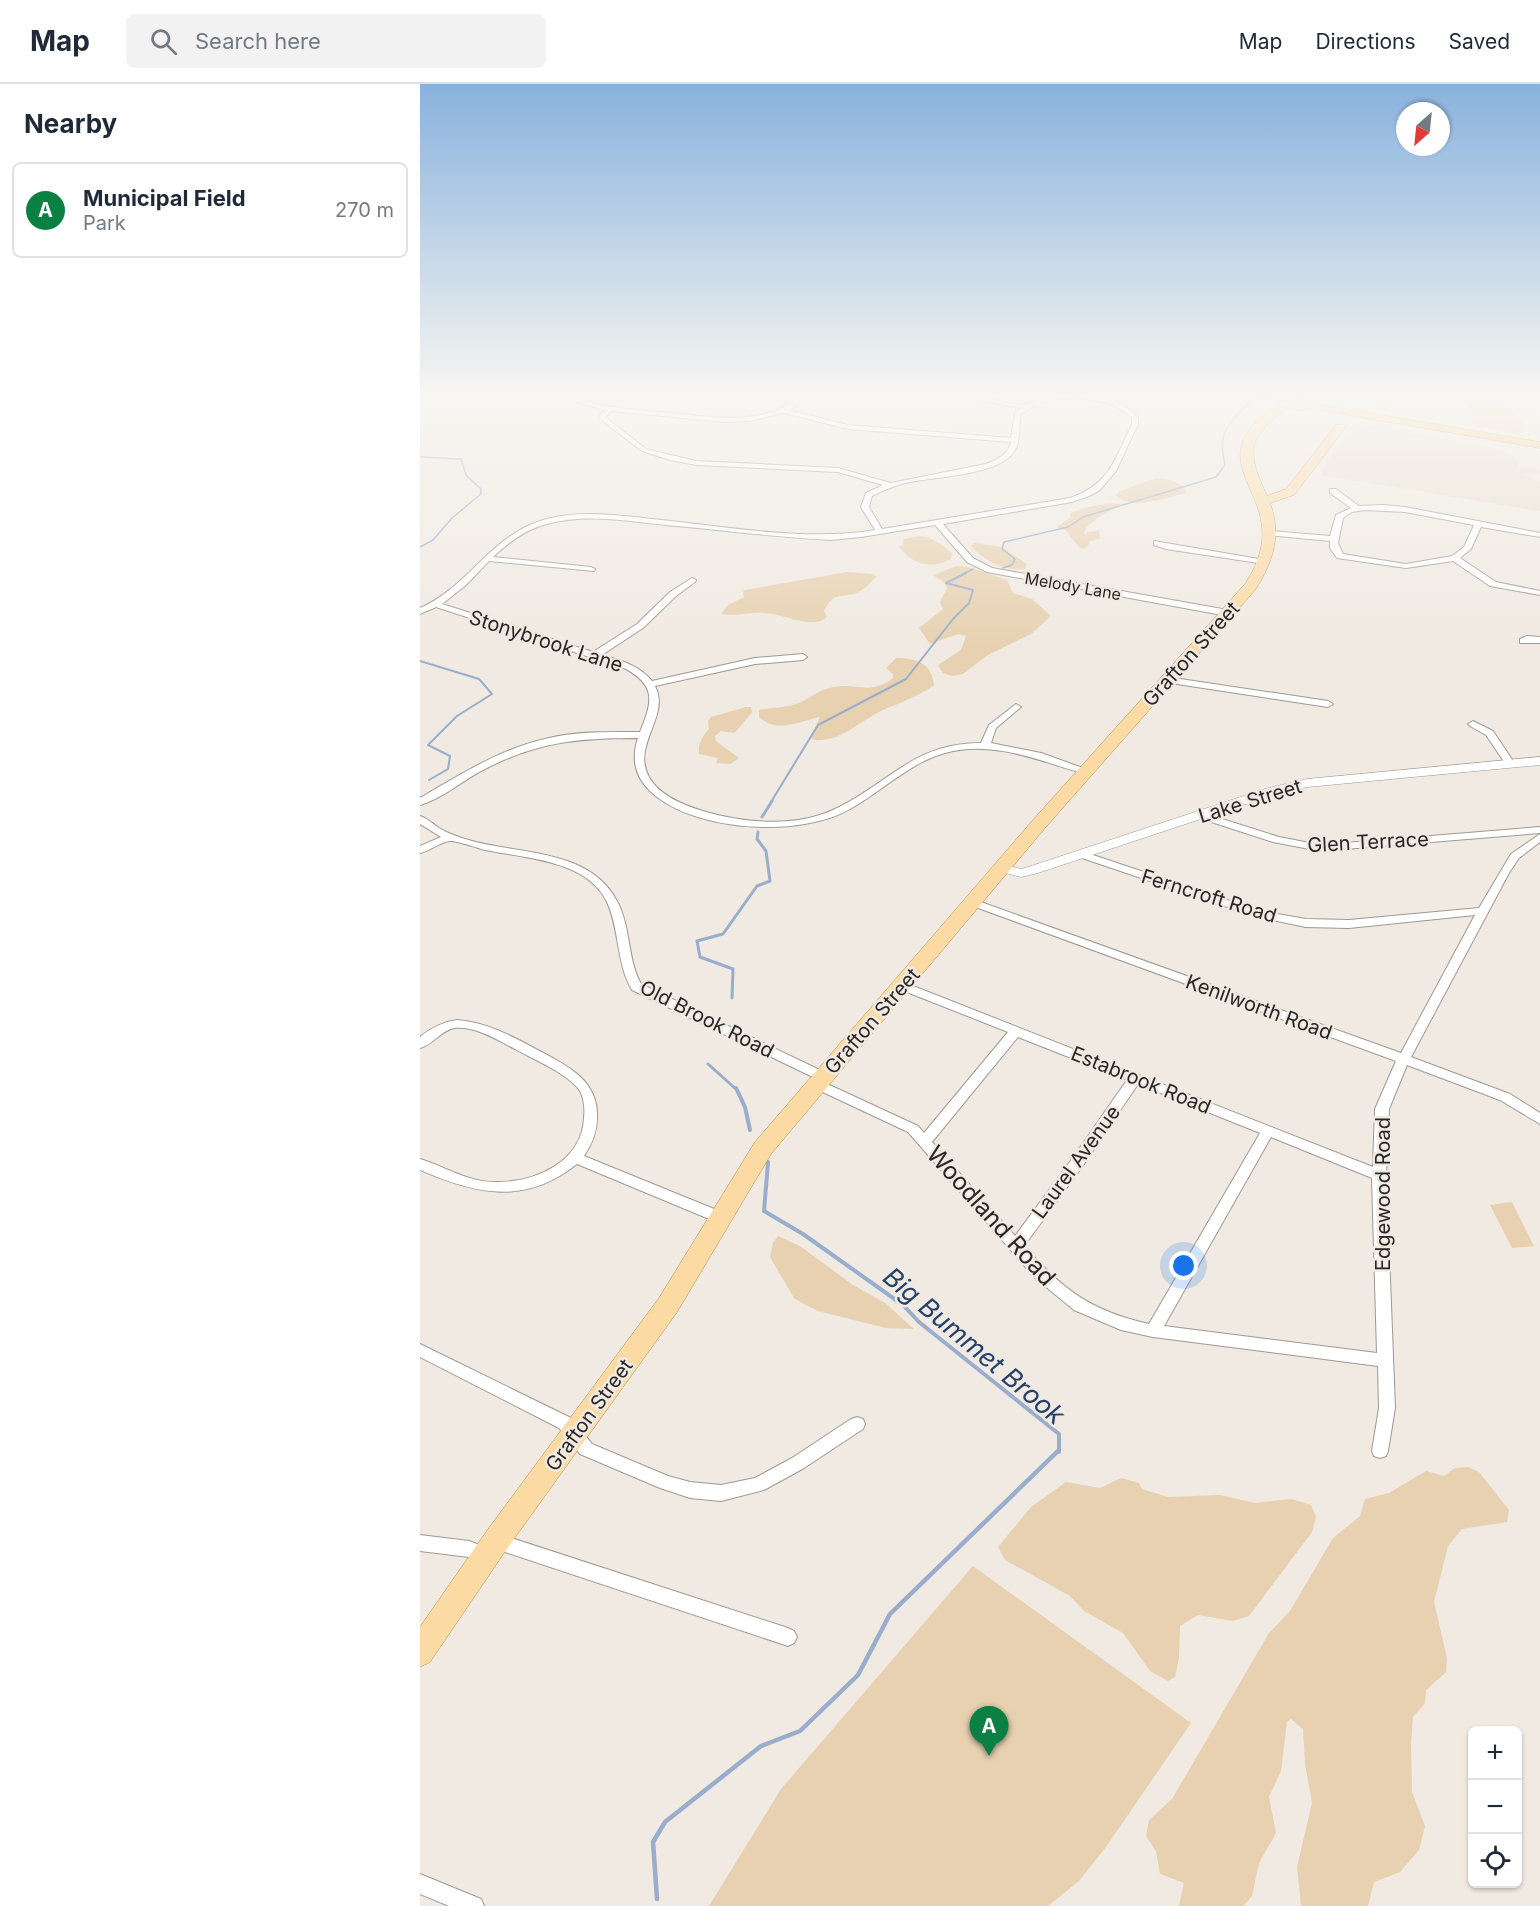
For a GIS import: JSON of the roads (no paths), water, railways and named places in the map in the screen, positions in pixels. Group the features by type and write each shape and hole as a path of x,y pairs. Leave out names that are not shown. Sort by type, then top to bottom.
{"main road":[{"name":"Grafton Street","path":"420,1652 491,1549 668,1305 719,1217 763,1148 1086,771 1250,587 1265,562 1270,533 1260,493 1252,477"},
{"path":"1260,493 1294,487 1302,477"}],"street":[{"path":"868,477 888,484"},
{"path":"879,531 866,511 865,502 872,492 888,484 926,477"},
{"path":"420,611 437,605 456,591 512,537 548,521 578,516 812,537 848,537 1061,502 1096,491 1109,477"},
{"path":"1333,491 1357,508"},
{"path":"1478,524 1469,548 1461,556 1454,558 1411,566 1390,565 1340,555 1334,551 1334,539 1340,516 1357,508 1385,507 1540,535"},
{"name":"Melody Lane","path":"937,522 970,560 990,570 1228,613"},
{"path":"1270,533 1334,539"},
{"path":"1157,543 1169,548 1265,562"},
{"path":"1454,558 1493,584 1540,593"},
{"path":"488,559 591,569"},
{"path":"594,656 640,626 673,594 692,580"},
{"name":"Stonybrook Lane","path":"437,605 636,671 650,684"},
{"path":"1523,642 1530,639 1540,640"},
{"path":"803,657 737,664 650,684 655,699 643,735 638,761 649,785 662,796 703,815 773,825 795,824 832,814 915,762 955,747 985,746 1020,751 1086,771"},
{"path":"1167,680 1328,704"},
{"path":"985,746 992,727 1016,707"},
{"path":"1473,724 1490,733 1510,764"},
{"path":"420,802 503,756 538,743 584,736 643,735"},
{"name":"Lake Street","path":"1003,868 1025,872 1269,792 1307,783 1540,761"},
{"name":"Glen Terrace","path":"1200,815 1284,842 1320,848 1540,830"},
{"name":"Old Brook Road","path":"420,819 450,837 553,861 589,876 606,892 617,912 636,987 820,1080"},
{"path":"420,850 450,837"},
{"name":"Edgewood Road","path":"1380,1451 1387,1408 1379,1175 1382,1109 1403,1060 1515,856 1540,837"},
{"name":"Ferncroft Road","path":"1080,854 1258,914 1306,923 1348,924 1485,911"},
{"name":"Kenilworth Road","path":"974,903 1484,1088 1505,1097 1540,1119"},
{"name":"Estabrook Road","path":"903,986 1379,1175"},
{"path":"420,1044 443,1027 466,1023 487,1031 568,1073 579,1081 590,1103 586,1142 575,1158 538,1179 511,1187 494,1188 463,1182 420,1164"},
{"path":"924,1142 1016,1031"},
{"name":"Laurel Avenue","path":"1016,1245 1077,1163 1135,1078"},
{"name":"Woodland Road","path":"820,1080 913,1129 1039,1273 1079,1306 1121,1324 1153,1331 1385,1360"},
{"path":"1153,1331 1268,1131"},
{"path":"575,1158 719,1217"},
{"path":"420,1350 565,1423 586,1449 666,1483 690,1490 721,1493 747,1489 802,1461 857,1424"},
{"path":"420,1543 469,1549 491,1549 788,1637"},
{"path":"420,1884 474,1906"}],"waterway":[{"path":"420,547 433,540 452,518 481,494 481,489 468,477"},
{"name":"Big Bummet Brook","path":"1003,568 1012,565 1015,559 1002,549 1004,542 1068,527 1083,517 1216,477"},
{"name":"Big Bummet Brook","path":"963,574 973,569"},
{"name":"Big Bummet Brook","path":"771,802 818,725 906,679 953,619 969,603 973,590 946,583 966,573"},
{"path":"420,661 479,679 492,694 457,716 428,745 450,756 448,769 429,780"},
{"name":"Big Bummet Brook","path":"762,817 772,801"},
{"name":"Big Bummet Brook","path":"732,998 733,969 700,957 697,941 723,934 757,886 770,881 766,851 757,839 758,832"},
{"name":"Big Bummet Brook","path":"708,1064 737,1090"},
{"name":"Big Bummet Brook","path":"737,1090 745,1107 750,1130"},
{"name":"Big Bummet Brook","path":"768,1162 764,1211 803,1234 903,1305 919,1322 1059,1434 1059,1450"},
{"name":"Big Bummet Brook","path":"657,1899 653,1842 665,1822 761,1746 800,1731 858,1675 890,1614 1059,1450"}],"place":[{"name":"Municipal Field","path":"989,1756"}]}
